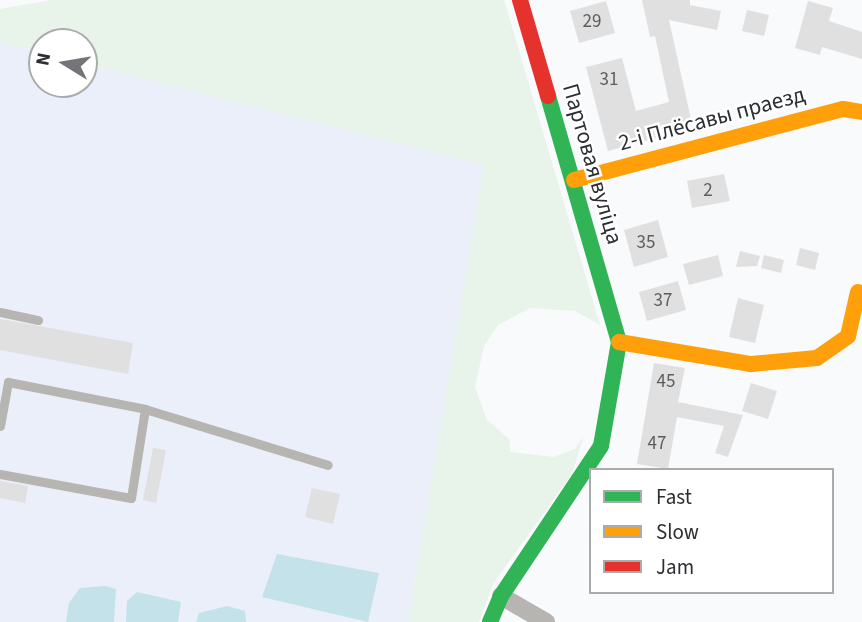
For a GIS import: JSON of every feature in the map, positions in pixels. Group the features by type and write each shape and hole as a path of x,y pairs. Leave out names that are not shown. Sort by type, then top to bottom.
{"street":[{"name":"Партовая вуліца","path":"490,622 500,596 601,446 619,342 520,0"},
{"name":"2-і Плёсавы праезд","path":"574,180 814,116 844,109 862,112"},
{"path":"619,342 751,364 817,358 835,349 848,336 858,292"},
{"path":"500,596 547,622"}],"lane":[{"path":"0,312 38,320"},
{"path":"0,426 8,382 145,409 328,465"},
{"path":"0,474 131,498 145,409"}],"shaded area":[{"path":"52,0 504,0 600,325 575,311 530,308 498,325 484,346 475,387 487,420 510,440 510,452 554,457 575,449 584,435 572,474 493,584 479,622 408,622 484,165 98,67 98,28 28,28 28,49 0,42 0,9"},
{"path":"0,42 28,49 28,98 98,98 98,67 484,165 408,622 0,622"}],"water":[{"path":"277,554 379,573 368,622 262,597"},
{"path":"105,586 116,589 114,622 66,622 69,603 80,588"},
{"path":"137,592 181,602 178,622 126,622 127,601"},
{"path":"227,606 245,611 246,622 196,622 199,613"}],"building":[{"path":"642,0 690,0 690,5 721,11 717,30 669,20 692,124 654,131 656,138 608,151 586,67 622,58 636,111 669,102 655,36 650,37"},
{"path":"606,1 615,33 579,43 570,11"},
{"path":"808,1 833,8 829,21 862,32 862,59 822,47 820,55 795,48"},
{"path":"747,10 769,15 764,36 742,31"},
{"path":"724,174 730,201 692,208 687,181"},
{"path":"658,220 668,257 634,267 624,230"},
{"path":"800,248 819,253 815,270 796,265"},
{"path":"740,251 760,256 757,266 736,267"},
{"path":"718,255 723,276 689,285 683,264"},
{"path":"764,255 784,260 781,273 761,268"},
{"path":"678,281 686,310 647,321 639,292"},
{"path":"738,298 764,305 755,343 729,337"},
{"path":"0,319 133,343 128,374 0,350"},
{"path":"654,363 685,368 678,402 743,415 728,457 715,453 724,426 677,417 668,468 637,464"},
{"path":"751,383 777,391 768,419 742,411"},
{"path":"153,448 166,450 156,503 143,500"},
{"path":"0,481 28,486 25,503 0,498"},
{"path":"312,488 340,494 333,524 305,517"}],"traffic: fast":[{"path":"490,622 501,596 601,446 619,342 548,96"}],"traffic: slow":[{"path":"574,180 843,109 862,112"},
{"path":"619,342 751,364 817,358 848,336 858,292"}],"traffic: jam":[{"path":"520,0 548,96"}]}
